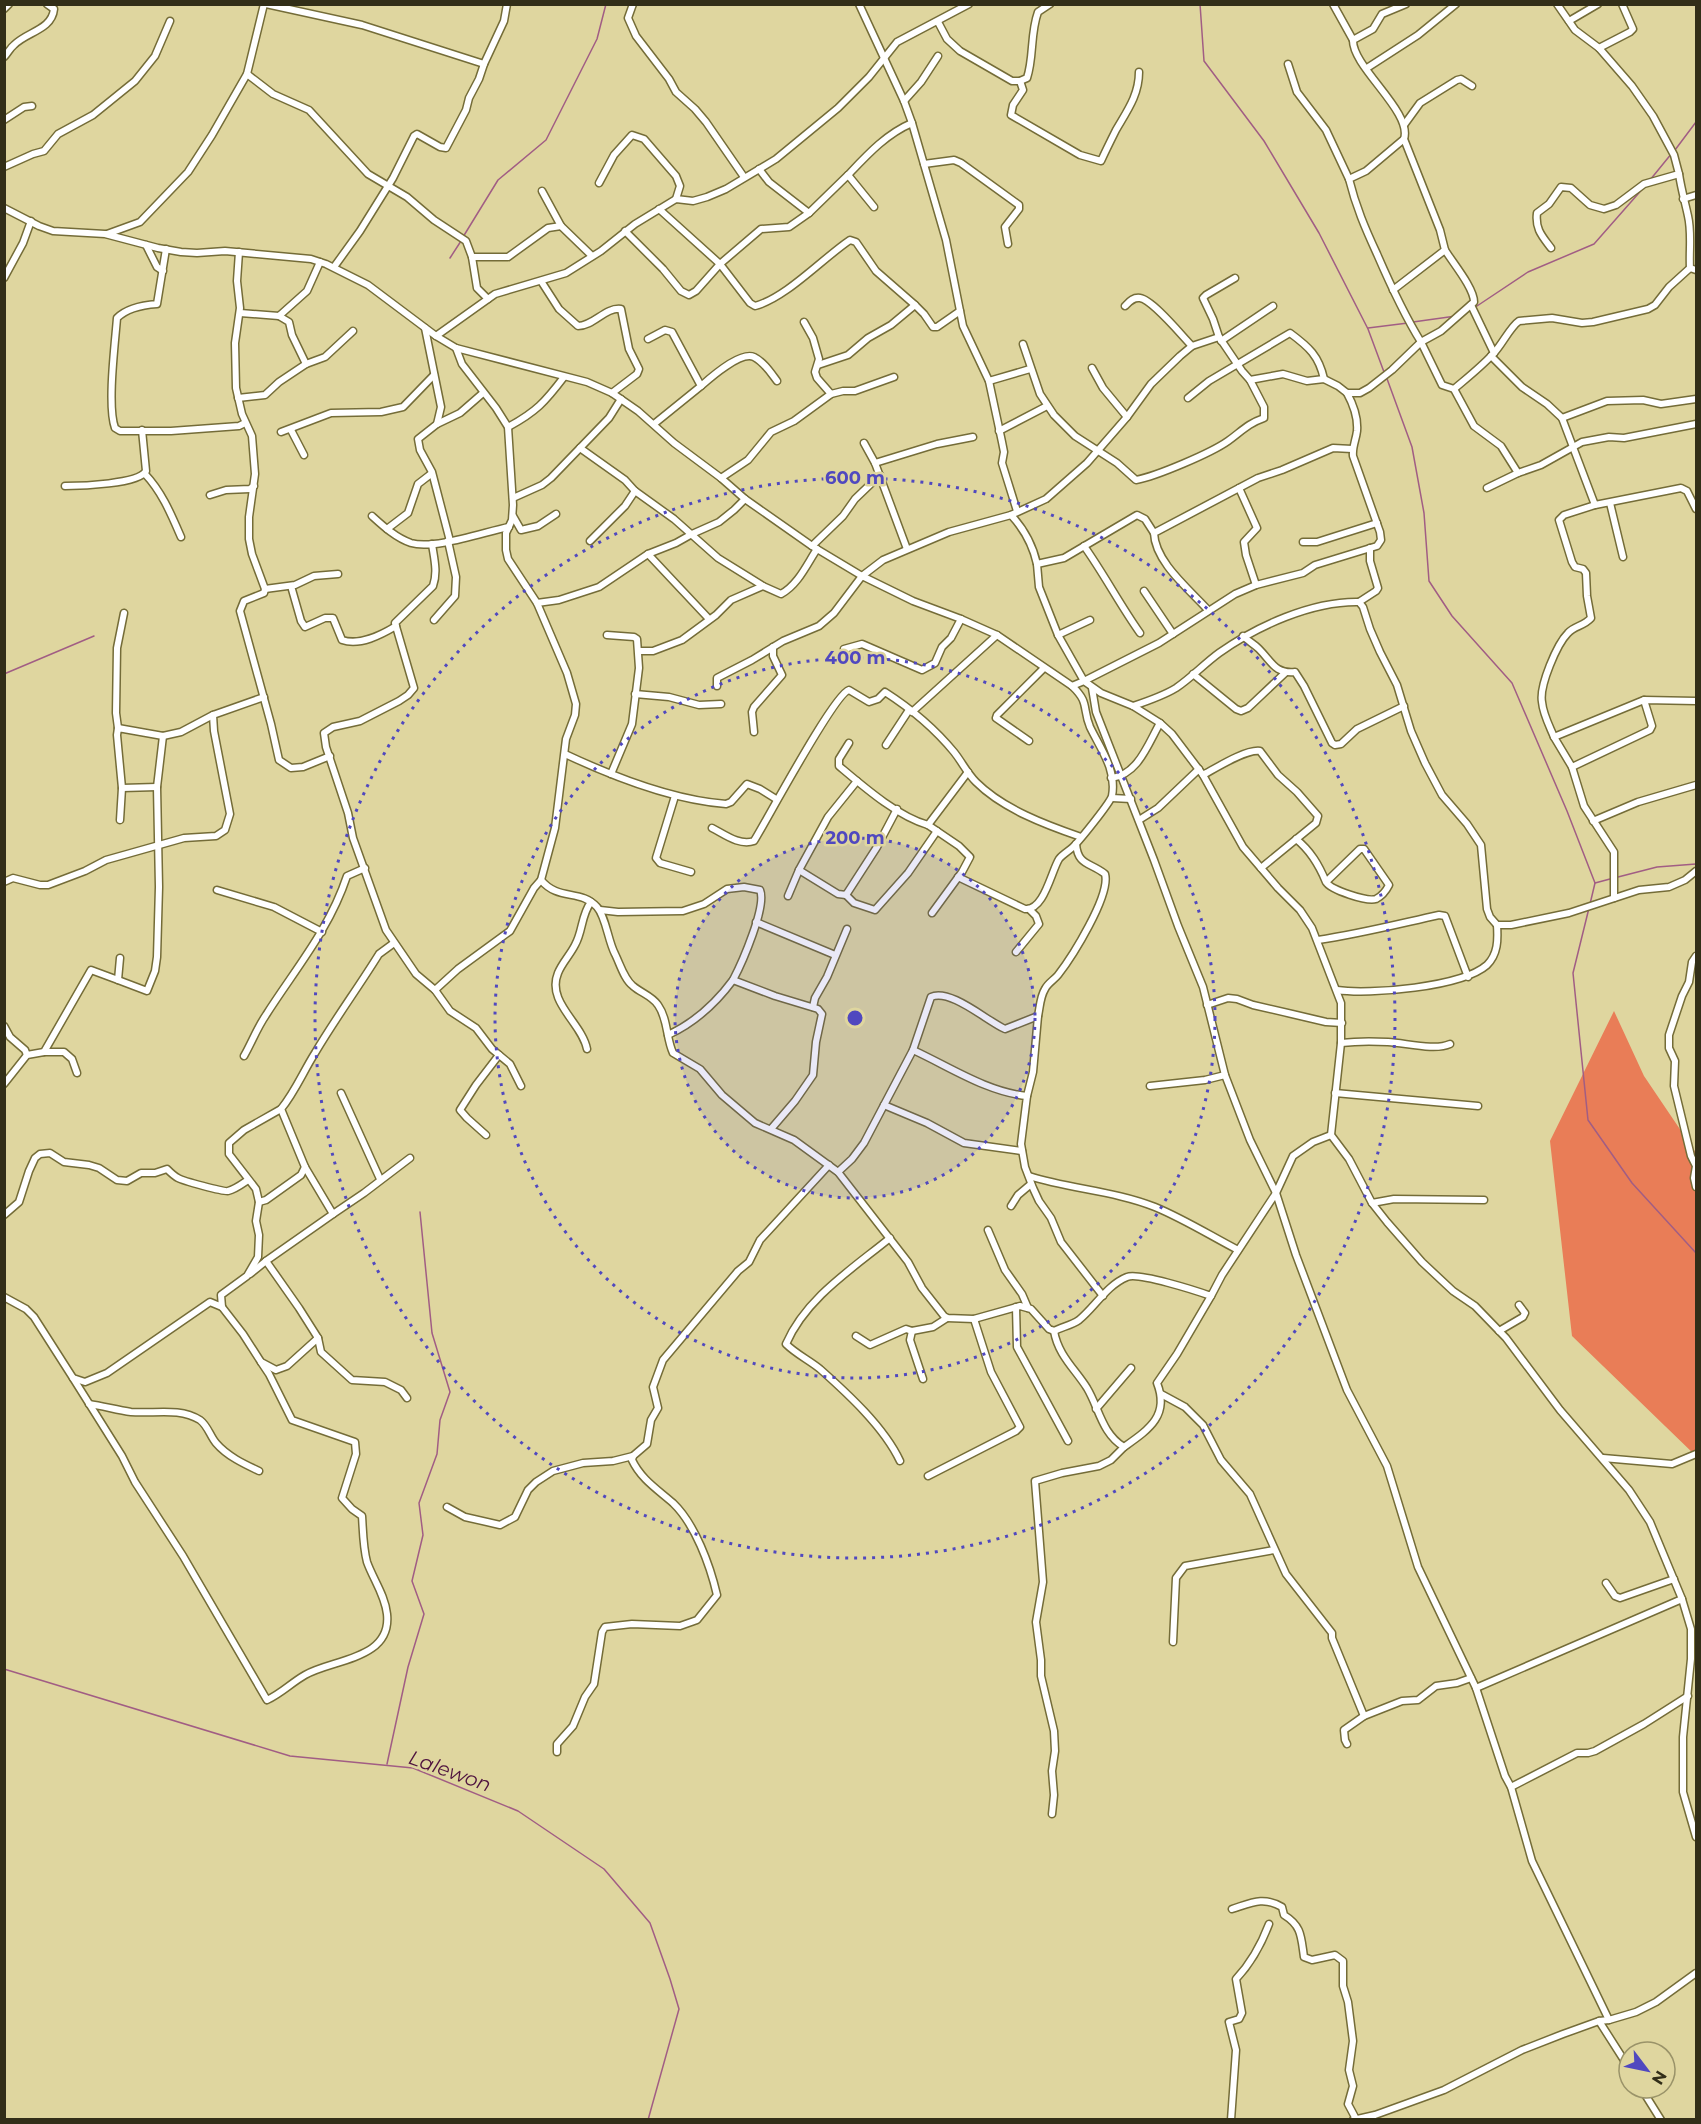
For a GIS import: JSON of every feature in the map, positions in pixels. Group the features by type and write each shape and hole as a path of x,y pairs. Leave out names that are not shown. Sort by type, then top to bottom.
{"street":[{"path":"4,9 9,4"},
{"path":"4,57 15,43 40,30 54,14 56,7 47,4"},
{"path":"105,234 140,222 188,172 247,74 265,4 362,25 484,64"},
{"path":"334,267 388,186 414,136 417,134 446,148 466,110 469,98 504,21 507,4"},
{"path":"633,4 628,18 636,36 676,92 695,109 717,137 744,177"},
{"path":"859,4 912,123 946,240 963,326 989,381 1004,452 1002,463 1014,513 1035,553 1039,587 1058,635 1084,681 1092,688 1133,706 1160,723 1172,734 1203,775 1243,847 1300,910 1318,940 1341,1003 1341,1042 1331,1135 1349,1159 1372,1203 1422,1262 1470,1302 1499,1331 1560,1410 1629,1490 1650,1522 1682,1599 1691,1629 1688,1696 1683,1737 1683,1792 1696,1837"},
{"path":"436,336 503,291 566,273 659,208 676,199 697,201 726,189 759,169 791,147 838,108 869,77 897,42 969,4"},
{"path":"938,22 947,39 960,51 1012,81 1020,81 1027,78 1030,68 1031,42 1038,12 1050,4"},
{"path":"1250,380 1282,374 1307,381 1324,380 1347,393 1355,394 1365,391 1392,370 1421,342 1441,331 1471,305 1474,298 1445,250 1440,230 1404,139 1404,125 1355,52 1353,40 1334,4"},
{"path":"1353,40 1373,29 1382,14 1406,4"},
{"path":"1367,68 1418,35 1456,4"},
{"path":"1454,389 1493,354 1519,321 1552,318 1582,323 1593,322 1648,309 1669,287 1693,269 1689,252 1691,241 1688,216 1679,174 1674,155 1659,125 1632,86 1599,48 1575,30 1557,4"},
{"path":"1569,21 1598,4"},
{"path":"1599,48 1633,29 1622,4"},
{"path":"4,167 44,151 58,134 93,115 135,81 155,56 170,21"},
{"path":"904,101 939,56"},
{"path":"1288,64 1297,92 1326,130 1349,179 1353,200 1393,290 1442,385 1454,389 1474,426 1501,446 1518,474"},
{"path":"1020,81 1023,90 1013,105 1011,115 1080,155 1101,160 1129,111 1139,85 1139,72"},
{"path":"247,74 273,94 309,110 368,174 406,197 434,220 466,241 472,257 477,288 488,299"},
{"path":"1404,125 1420,103 1457,80 1461,79 1472,86"},
{"path":"4,120 24,107 32,106"},
{"path":"625,231 686,294 693,294 720,264 761,229 789,227 809,213 874,147 900,128 912,123"},
{"path":"599,183 614,155 633,135 644,139 676,176 680,186 676,199"},
{"path":"1349,179 1366,171 1404,139"},
{"path":"924,164 954,160 961,163 1019,205 1017,213 1005,227 1008,244"},
{"path":"759,169 769,182 809,213"},
{"path":"1551,248 1539,234 1537,213 1549,204 1562,187 1571,188 1590,206 1604,209 1616,204 1644,184 1679,174"},
{"path":"848,175 874,207"},
{"path":"542,191 561,226 592,256"},
{"path":"1683,199 1696,195"},
{"path":"4,208 53,231 105,234 146,245 196,253 225,251 311,259 334,267 368,285 436,336 456,348 587,382 612,393 654,424 674,443 745,499 814,547 862,576 913,601 997,635 1072,686 1085,701 1089,724 1106,754 1112,778 1112,798 1076,844 1061,856 1041,899 1029,909"},
{"path":"659,208 720,264 750,303 755,306 791,285 850,240 856,242 876,271 915,305 933,327 937,327 960,311"},
{"path":"4,278 23,243 31,221"},
{"path":"472,257 508,257 548,228 561,226"},
{"path":"146,245 151,257 163,271"},
{"path":"166,249 157,304 134,308 117,318 112,420 117,430 171,431 222,428 245,423"},
{"path":"1393,290 1445,250"},
{"path":"239,252 237,281 240,314 234,362 238,398 245,423 252,436 255,474 249,517 249,540 266,589"},
{"path":"279,316 307,291 321,262"},
{"path":"1023,344 1030,369 1047,406 1076,436 1117,463 1136,480 1227,442 1245,426 1265,416 1261,399 1250,380 1220,339 1203,296 1235,278"},
{"path":"541,281 559,309 578,326 585,325 612,309 621,309 629,349 639,369 637,374 612,393"},
{"path":"1125,306 1131,300 1139,297 1144,299 1161,312 1192,346"},
{"path":"818,365 848,356 868,338 891,325 915,305"},
{"path":"1471,305 1493,354 1522,387 1547,404 1562,418 1595,505"},
{"path":"717,687 719,675 732,671 783,641 819,626 829,619 862,576 883,560 949,532 1014,513 1046,499 1087,463 1127,417 1151,384 1192,346 1220,339 1273,306"},
{"path":"240,314 279,316 289,322 292,335 306,364"},
{"path":"804,322 813,338 818,365 815,372 817,378 831,394"},
{"path":"425,327 441,407 437,424"},
{"path":"444,341 452,327"},
{"path":"648,339 665,330 672,332 701,386"},
{"path":"238,398 265,395 279,382 306,364 325,357 353,331"},
{"path":"1188,398 1209,381 1290,333 1313,352 1320,362 1324,380"},
{"path":"435,990 458,969 510,931 534,888 541,880 555,828 566,739 575,715 576,704 567,674 537,603 508,559 505,541 513,515 513,498 508,427 462,364 456,348"},
{"path":"654,424 717,372 745,356 753,356 777,381"},
{"path":"1092,368 1103,388 1127,417"},
{"path":"989,381 1030,369"},
{"path":"281,432 331,413 381,412 403,407 434,375"},
{"path":"508,427 532,414 548,399 564,377"},
{"path":"721,478 748,460 771,432 794,421 831,394 855,391 894,377"},
{"path":"434,620 455,596 456,577 431,468 420,450 418,439 437,424 460,413 483,393"},
{"path":"1072,686 1142,652 1208,610 1256,585 1293,576 1310,570 1315,565 1376,547 1380,543 1381,537 1370,499 1360,477 1352,449 1356,437 1357,421 1347,393"},
{"path":"513,498 542,485 609,418 621,399"},
{"path":"1562,418 1607,401 1643,400 1661,405 1696,399"},
{"path":"999,430 1047,406"},
{"path":"1487,488 1541,465 1573,446 1601,438 1624,438 1696,424"},
{"path":"142,430 145,474 155,485 170,510 181,537"},
{"path":"291,430 304,455"},
{"path":"875,463 937,444 973,437"},
{"path":"864,443 880,475 907,549"},
{"path":"1154,533 1258,478 1282,470 1332,447 1352,449"},
{"path":"580,448 625,480 635,491 692,534 718,558 763,586 781,594 798,579 814,547 843,516 855,499 880,475"},
{"path":"65,486 94,485 135,479 145,474"},
{"path":"387,529 408,513 417,484 431,474"},
{"path":"210,495 226,490 250,489 254,485"},
{"path":"1239,488 1257,528 1244,542 1256,585"},
{"path":"1614,898 1614,852 1584,807 1572,767 1554,737 1541,699 1542,689 1563,639 1570,630 1583,625 1591,618 1586,573 1583,569 1575,567 1572,562 1559,520 1564,515 1595,505 1681,488 1687,491 1696,510"},
{"path":"590,541 625,506 635,491"},
{"path":"537,603 559,600 599,587 648,554 719,522 745,499"},
{"path":"1610,502 1623,557"},
{"path":"513,515 520,530 538,526 556,514"},
{"path":"1037,564 1064,558 1137,515 1145,519 1154,533 1154,542 1159,554 1208,610"},
{"path":"372,516 387,529 411,543 432,544 508,527"},
{"path":"1303,542 1317,542 1377,523"},
{"path":"432,544 436,569 433,586 395,623 414,688 408,696 360,721 333,727 324,733 326,747 376,905 394,943 416,974 435,990 450,1011 476,1028 499,1055 513,1067 521,1086"},
{"path":"1084,546 1120,606 1140,633"},
{"path":"1133,706 1176,688 1243,636 1323,604 1359,602 1376,591 1378,588 1370,561 1370,548"},
{"path":"648,554 709,619"},
{"path":"330,756 303,767 291,768 279,760 240,611 244,601 264,593 266,589 291,585 314,576 338,574"},
{"path":"291,585 301,621 305,627 325,618 333,618 342,640 348,642 370,639 396,626"},
{"path":"639,651 653,651 681,640 716,615 731,600 763,586"},
{"path":"1144,591 1173,634"},
{"path":"1337,990 1351,992 1398,989 1468,977 1488,964 1496,951 1498,942 1497,925 1487,909 1481,845 1467,824 1442,795 1411,731 1397,685 1359,602"},
{"path":"120,820 122,788 116,713 117,648 124,613"},
{"path":"844,649 862,644 922,670 927,669 935,663 942,647 951,638 961,619"},
{"path":"1058,635 1090,620"},
{"path":"607,635 634,637 637,639 639,651 632,724 611,774"},
{"path":"886,745 911,711 997,635"},
{"path":"1243,636 1272,664 1285,673"},
{"path":"754,732 752,712 754,707 782,675 773,656 773,647"},
{"path":"1029,741 996,718 1044,668"},
{"path":"1193,674 1241,711 1248,708 1285,673 1295,672 1335,745 1341,744 1357,729 1404,706"},
{"path":"1092,688 1096,712 1203,987 1225,1075 1250,1140 1276,1193 1296,1255 1347,1390 1387,1466 1418,1567 1476,1688 1510,1787 1532,1861 1610,2020"},
{"path":"712,828 736,840 750,843 757,837 776,800 845,691 854,692 869,702 878,699 885,692 911,711 953,751 976,782 1004,803 1081,837"},
{"path":"635,694 669,697 699,705 721,704"},
{"path":"118,728 163,736 181,732 213,715 264,697"},
{"path":"1554,737 1644,700 1696,701"},
{"path":"1572,767 1650,730 1652,726 1644,700"},
{"path":"4,882 13,878 48,885 106,860 184,838 216,836 225,830 231,814 214,731 213,715"},
{"path":"1112,778 1122,777 1133,769 1160,723"},
{"path":"44,1053 92,970 147,991 155,971 159,845 157,787 163,736"},
{"path":"849,743 837,762 839,766 910,818 928,825 969,854 969,861 932,913"},
{"path":"1203,775 1255,750 1260,751 1278,775 1318,816 1316,823 1261,868"},
{"path":"565,754 611,774 675,796 726,804 731,802 747,784 760,789 776,800"},
{"path":"1139,820 1158,808 1199,769"},
{"path":"928,825 968,772"},
{"path":"788,896 799,870 828,817 857,781"},
{"path":"1593,821 1638,802 1696,785"},
{"path":"122,788 157,787"},
{"path":"675,796 656,858 660,863 691,872"},
{"path":"1112,798 1131,799"},
{"path":"846,895 877,847 897,809"},
{"path":"799,870 838,894 846,895 855,903 875,910 908,873 937,831"},
{"path":"1296,840 1313,857 1326,882 1332,888 1372,900 1379,898 1389,885 1370,854 1364,849 1360,849 1326,882"},
{"path":"1076,844 1078,857 1082,862 1105,874 1107,880 1092,919 1071,956 1056,978 1044,990 1038,1016 1033,1072 1024,1113 1022,1151 1031,1184 1039,1202 1051,1218 1061,1242 1103,1296"},
{"path":"244,1056 268,1012 322,932 334,910 347,876 365,868"},
{"path":"1497,925 1511,925 1569,913 1639,890 1669,887 1685,880 1696,871"},
{"path":"958,877 1029,909 1036,916 1039,924 1016,952"},
{"path":"541,880 556,893 582,897 600,909 618,912 683,911 704,904 727,889 744,887 760,890 763,899 745,956 733,980 708,1007 685,1026 668,1035"},
{"path":"217,890 274,907 322,932"},
{"path":"587,1048 581,1032 564,1008 555,985 558,973 575,946 585,910 591,902"},
{"path":"600,909 613,950 629,982 657,1004 663,1013 670,1048 676,1057 700,1069 722,1095 755,1123 794,1140 838,1172 908,1262 922,1288 947,1318"},
{"path":"1318,940 1349,936 1439,915 1445,916 1468,977"},
{"path":"756,922 835,955"},
{"path":"813,1007 847,929"},
{"path":"247,1276 258,1257 259,1235 256,1221 259,1202 256,1189 229,1154 229,1143 244,1130 281,1109 292,1096 314,1053 380,954 394,943"},
{"path":"1696,956 1692,962 1689,982 1669,1035 1669,1048 1676,1061 1674,1086 1691,1156 1696,1166 1694,1178 1696,1187"},
{"path":"118,980 120,958"},
{"path":"733,980 813,1007 822,1014 816,1042 813,1075 771,1129"},
{"path":"838,1172 858,1151 914,1050 928,1002 934,995 940,994 960,1003 1005,1029 1038,1016"},
{"path":"1207,1005 1228,998 1237,999 1292,1014 1342,1023"},
{"path":"4,1026 10,1037 27,1054"},
{"path":"1341,1042 1387,1041 1438,1047 1450,1044"},
{"path":"914,1050 972,1079 1011,1094 1027,1096"},
{"path":"4,1084 27,1054 63,1052 72,1059 77,1073"},
{"path":"486,1135 460,1110 499,1055"},
{"path":"1150,1086 1205,1080 1225,1075"},
{"path":"341,1093 380,1179"},
{"path":"1335,1093 1478,1106"},
{"path":"884,1105 927,1123 964,1143 1022,1151"},
{"path":"281,1109 305,1167 333,1214"},
{"path":"1052,1814 1054,1731 1041,1676 1036,1622 1043,1582 1035,1481 1098,1466 1111,1460 1124,1447 1149,1429 1159,1415 1161,1394 1157,1383 1177,1354 1238,1250 1276,1193 1293,1156 1313,1142 1331,1135"},
{"path":"4,1215 20,1202 28,1171 40,1154 50,1153 64,1162 99,1168 117,1180 127,1181 141,1173 155,1173 167,1169 178,1178 203,1184 216,1191 226,1192 249,1180"},
{"path":"4,1297 26,1309 34,1317 122,1455 135,1482 183,1556 267,1700 282,1693 307,1674 364,1653 378,1642 387,1626 387,1612 367,1560 362,1516 342,1498 356,1454 356,1442 292,1420 269,1374 222,1306 220,1295 410,1158"},
{"path":"447,1507 465,1517 500,1525 515,1517 528,1490 553,1471 583,1463 613,1461 633,1456 647,1444 651,1420 658,1408 653,1387 663,1360 738,1271 749,1262 760,1240 830,1166"},
{"path":"259,1202 266,1200 301,1174 305,1167"},
{"path":"1029,1176 1058,1185 1122,1197 1156,1208 1238,1250"},
{"path":"1011,1206 1018,1195 1031,1184"},
{"path":"1372,1203 1403,1198 1485,1200"},
{"path":"988,1230 1005,1270 1022,1294 1028,1308 1038,1315 1049,1329 1054,1331 1063,1356 1088,1389 1101,1421 1124,1447"},
{"path":"890,1238 863,1257 830,1286 801,1319 786,1344 819,1368 879,1427 900,1461"},
{"path":"266,1261 318,1338 321,1352 352,1380 385,1382 401,1390 407,1398"},
{"path":"1054,1331 1077,1321 1112,1286 1128,1276 1138,1276 1188,1288 1211,1296"},
{"path":"73,1378 85,1382 107,1373 210,1302 222,1306"},
{"path":"1499,1331 1523,1317 1524,1313 1519,1305"},
{"path":"856,1336 870,1344 906,1329 912,1331 933,1327 947,1318 975,1319 1016,1308 1028,1308"},
{"path":"1016,1308 1017,1347 1068,1441"},
{"path":"928,1476 1020,1427 991,1372 975,1319"},
{"path":"912,1331 910,1340 923,1379"},
{"path":"261,1362 276,1370 287,1366 318,1338"},
{"path":"1096,1409 1131,1368"},
{"path":"1161,1394 1185,1407 1203,1425 1221,1460 1250,1494 1286,1574 1332,1633 1364,1716"},
{"path":"89,1404 130,1412 174,1411 201,1420 214,1441 223,1450 259,1471"},
{"path":"1603,1458 1672,1464 1696,1454"},
{"path":"557,1752 557,1744 573,1726 585,1697 594,1684 602,1632 605,1627 632,1624 680,1626 697,1620 717,1595 697,1536 674,1504 639,1474 632,1460 633,1456"},
{"path":"1173,1642 1176,1578 1185,1566 1274,1550"},
{"path":"1606,1583 1613,1594 1620,1598 1674,1579"},
{"path":"1476,1688 1682,1599"},
{"path":"1347,1744 1344,1730 1364,1716 1402,1701 1418,1700 1436,1686 1471,1678"},
{"path":"1510,1787 1577,1753 1595,1750 1644,1724 1688,1696"},
{"path":"1232,1909 1257,1901 1272,1902 1282,1907 1284,1915 1294,1921 1299,1929 1304,1957 1312,1960 1335,1955 1343,1960 1343,1986 1348,2002 1353,2041 1349,2070 1353,2086 1348,2104 1354,2119 1375,2115 1444,2090 1522,2049 1599,2021 1636,2012 1656,2002 1696,1973"},
{"path":"1231,2120 1236,2050 1229,2022 1239,2019 1242,2013 1236,1979 1249,1965 1262,1944 1269,1924"},
{"path":"1599,2021 1617,2049"},
{"path":"1648,2100 1661,2120"}],"shaded area":[{"path":"1614,1011 1644,1076 1696,1153 1696,1456 1572,1336 1550,1141"}],"waterway":[{"path":"463,237 498,180 546,140 597,39 606,4"},
{"path":"1200,4 1204,61 1264,141 1319,233 1368,329 1384,372"},
{"path":"1675,150 1696,122"},
{"path":"1650,180 1672,153"},
{"path":"1474,308 1528,272 1594,244 1645,186"},
{"path":"450,258 461,241"},
{"path":"1413,322 1456,316"},
{"path":"1368,328 1408,323"},
{"path":"1386,376 1412,447 1424,513 1429,581 1452,616 1512,683 1595,883 1590,904"},
{"path":"4,674 94,636"},
{"path":"1618,877 1657,867 1696,864"},
{"path":"1595,883 1610,879"},
{"path":"1589,908 1573,973 1588,1120 1632,1183 1696,1253"},
{"path":"387,1764 408,1667 424,1614 412,1581 423,1535 419,1503 437,1454 440,1420 450,1392 432,1333 420,1212"},
{"name":"Lalewon","path":"4,1669 290,1756 413,1768 518,1811 604,1869 650,1923 679,2009 648,2120"}]}
